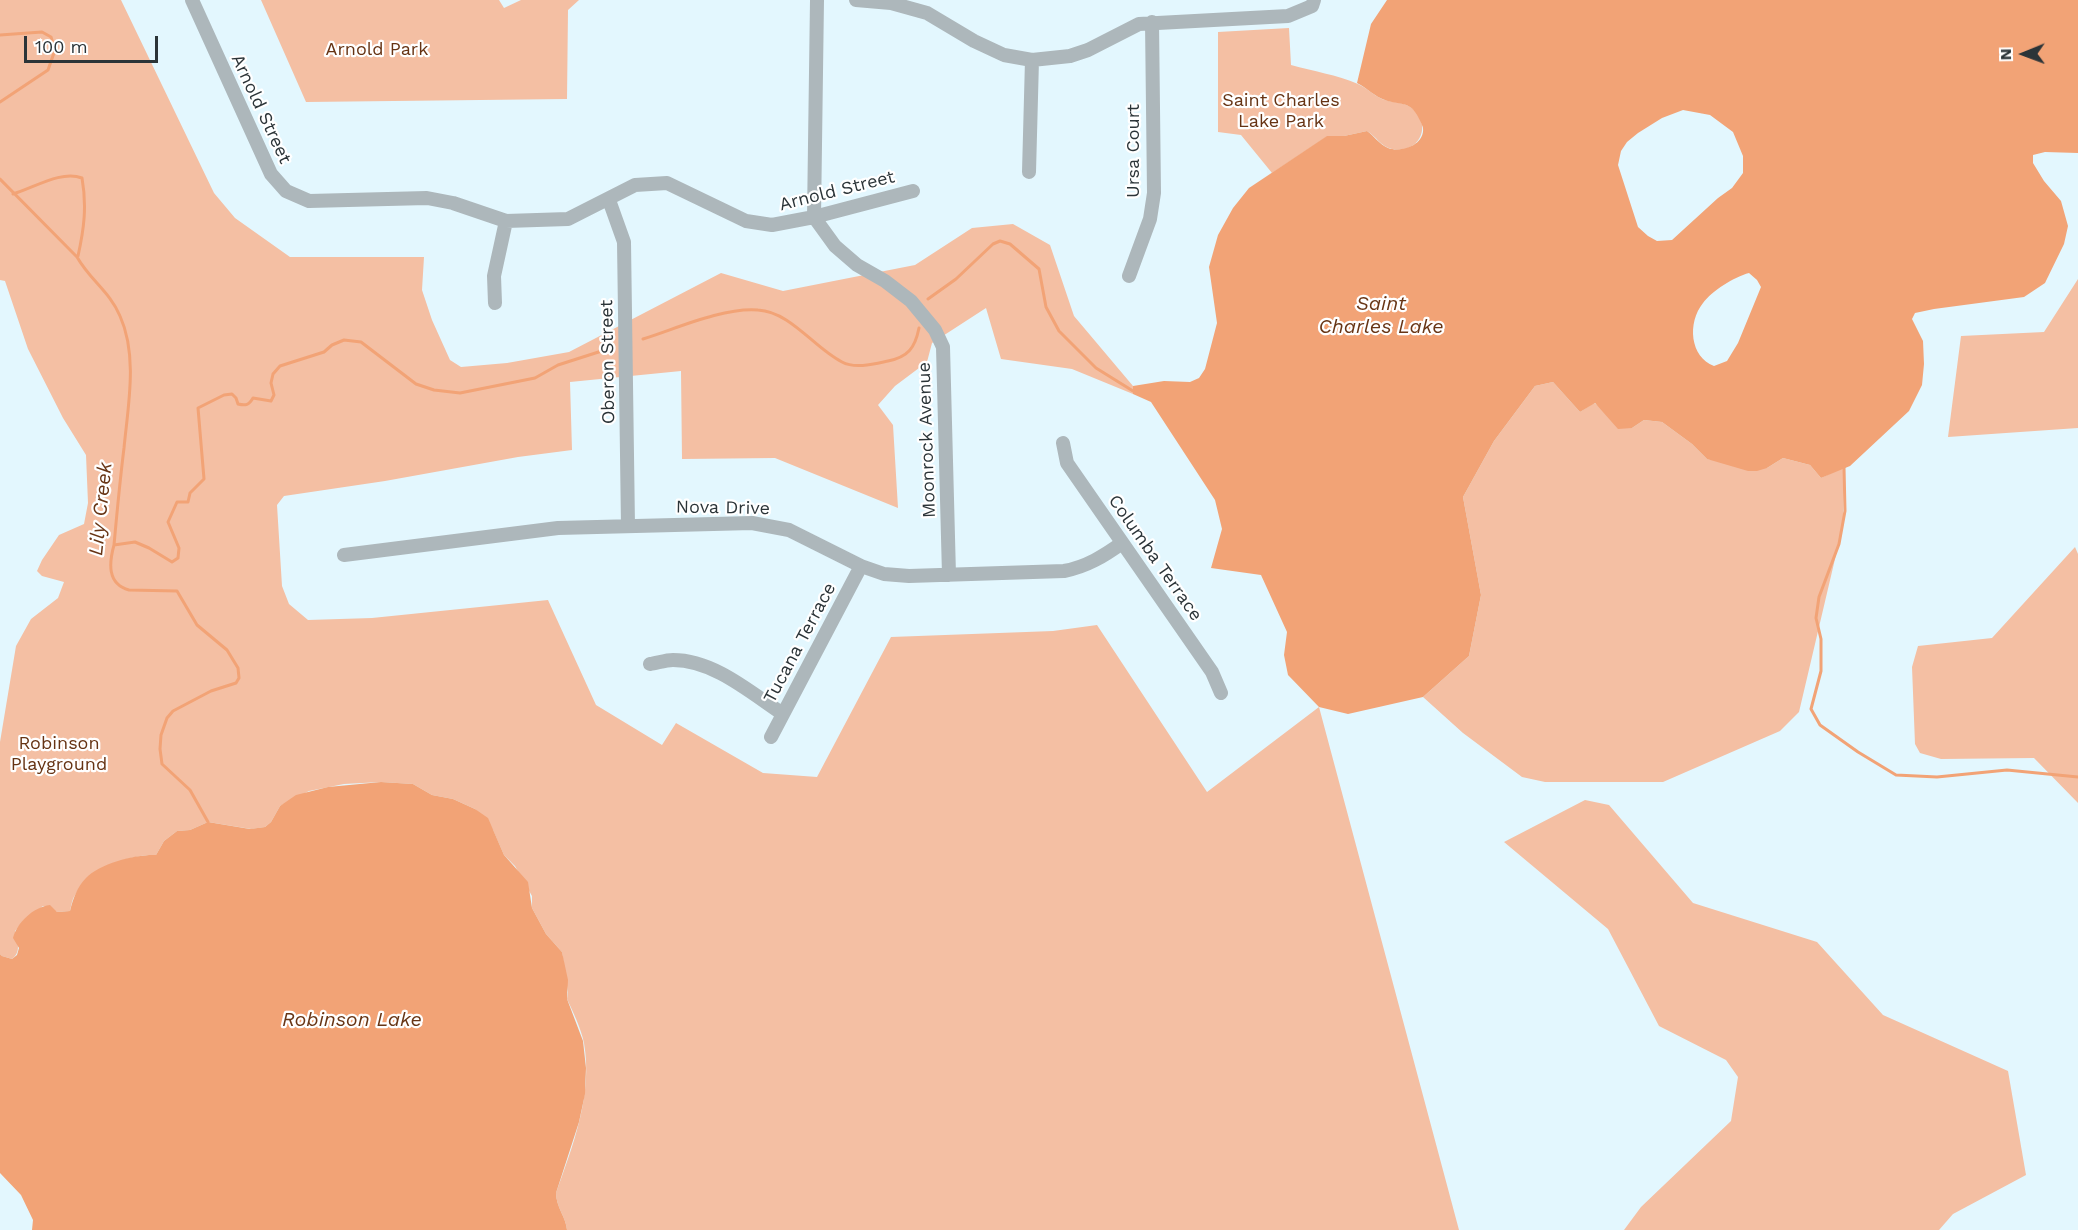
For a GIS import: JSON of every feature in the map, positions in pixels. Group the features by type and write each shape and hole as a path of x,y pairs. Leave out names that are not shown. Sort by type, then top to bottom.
{"street":[{"name":"Arnold Street","path":"192,0 271,174 286,191 309,201 427,198 463,206 506,221 568,219 635,185 667,183 746,221 772,225 814,217 913,191"},
{"path":"814,217 817,0"},
{"path":"856,0 891,3 927,13 974,41 1004,55 1032,60 1070,56 1088,50 1139,24 1288,16 1312,6 1314,0"},
{"name":"Ursa Court","path":"1129,276 1150,219 1154,193 1152,22"},
{"path":"1029,171 1032,60"},
{"name":"Oberon Street","path":"609,200 624,242 628,525"},
{"name":"Moonrock Avenue","path":"814,217 835,246 856,265 911,301 935,330 943,347 949,575"},
{"path":"495,303 494,276 506,221"},
{"name":"Columba Terrace","path":"1063,443 1067,462 1212,672 1221,693"},
{"name":"Nova Drive","path":"344,555 558,528 731,523 771,525 799,534 861,567 895,575 949,575 1050,572 1075,569 1098,560 1122,543"},
{"name":"Tucana Terrace","path":"771,737 861,567"},
{"path":"650,664 672,660 692,662 711,668 783,714"}],"green space":[{"name":"Robinson Playground","path":"0,0 121,0 214,193 235,218 290,257 424,257 422,290 432,320 450,360 461,367 507,363 569,352 721,273 783,291 915,265 972,228 1013,224 1050,245 1074,316 1133,386 1133,394 1072,369 1001,359 986,308 932,343 927,362 895,386 878,405 893,425 898,508 775,458 682,459 681,371 570,382 572,450 284,496 277,505 282,586 289,604 308,620 372,618 548,600 596,705 662,745 676,723 763,773 817,777 891,637 1053,631 1097,625 1207,792 1319,707 1459,1230 567,1230 556,1193 580,1120 586,1082 586,1062 583,1037 567,999 562,952 546,934 532,908 532,896 515,866 504,855 493,830 475,809 453,799 432,795 413,784 381,782 344,784 309,791 280,806 271,822 265,827 251,829 208,822 190,830 177,831 164,841 156,855 133,857 98,872 80,887 70,911 57,912 43,906 25,919 15,931 18,946 15,956 12,959 2,956 0,954 0,742 16,646 31,619 58,598 64,582 42,576 37,571 59,535 84,524 88,503 86,455 63,418 28,349 5,281 0,280"},
{"name":"Arnold Park","path":"261,0 499,0 504,8 521,0 579,0 568,10 567,99 306,102"},
{"name":"Saint Charles Lake Park","path":"1289,28 1291,65 1350,81 1382,99 1409,106 1419,116 1422,123 1420,138 1409,148 1401,150 1385,146 1367,131 1344,136 1328,136 1272,173 1241,135 1218,132 1218,32"},
{"path":"2078,279 2078,428 1948,437 1961,336 2044,332"},
{"path":"1553,382 1580,412 1594,403 1632,428 1644,420 1662,422 1692,444 1707,459 1767,468 1783,458 1810,465 1821,478 1844,467 1843,525 1799,712 1780,731 1663,782 1545,782 1522,777 1463,733 1423,697 1469,656 1481,595 1463,497 1494,441 1535,386"},
{"path":"2075,547 2078,554 2078,803 2034,758 1941,759 1920,753 1915,744 1912,667 1918,646 1992,638"},
{"path":"1585,800 1609,805 1693,903 1817,942 1883,1015 2008,1071 2026,1175 1953,1214 1939,1230 1624,1230 1641,1207 1731,1121 1738,1077 1726,1060 1659,1026 1608,929 1504,842"}],"water":[{"name":"Saint Charles Lake","path":"1387,0 2078,0 2078,153 2045,152 2033,155 2033,163 2044,181 2061,201 2068,226 2064,244 2045,283 2024,297 1915,313 1912,319 1923,341 1924,364 1922,385 1909,411 1850,466 1821,478 1810,465 1783,458 1757,471 1748,471 1707,459 1692,444 1662,422 1644,420 1632,428 1618,429 1595,403 1580,412 1553,382 1535,386 1494,441 1463,497 1481,595 1469,656 1423,697 1348,714 1319,707 1288,675 1284,655 1287,632 1261,575 1211,568 1222,529 1215,500 1151,402 1133,394 1133,386 1164,381 1190,382 1199,378 1205,369 1217,323 1209,267 1218,235 1233,208 1249,188 1327,136 1344,136 1367,131 1382,145 1393,149 1411,146 1420,139 1423,127 1412,109 1406,105 1381,99 1357,83 1371,24","holes":["1683,110 1710,115 1733,132 1743,156 1743,173 1732,188 1672,240 1657,241 1638,227 1618,165 1621,151 1627,142 1662,118","1749,273 1761,287 1738,343 1727,361 1714,366 1706,362 1696,347 1693,329 1698,311 1707,298 1718,289"]},
{"name":"Robinson Lake","path":"381,782 413,784 432,795 453,799 488,818 504,855 528,882 532,908 546,934 562,952 568,980 567,999 583,1041 586,1068 585,1094 579,1122 556,1193 567,1230 32,1230 33,1220 21,1195 0,1173 0,954 12,959 17,955 19,948 13,938 22,921 32,912 44,906 50,905 57,912 70,911 78,889 92,873 119,861 156,855 164,841 177,831 190,830 208,822 250,829 265,827 271,822 280,806 296,795 328,787"}],"waterway":[{"path":"0,35 42,32 51,37 55,50 48,70 0,102"},
{"path":"13,194 56,178 65,176 82,178 84,217 78,256"},
{"name":"Lily Creek","path":"0,179 77,257 111,300 126,331 130,381 111,559 113,578 129,590 177,591 197,625 227,650 238,668 239,678 236,683 211,691 173,711 167,718 161,735 162,764 190,790 208,822"},
{"path":"928,299 956,279 993,244 1000,241 1010,244 1039,269 1046,307 1059,331 1096,368 1133,391"},
{"path":"643,339 715,315 758,310 781,317 832,356 847,364 859,366 888,361 906,354 913,346 919,328"},
{"path":"114,545 135,542 172,562 178,558 179,548 168,522 177,502 188,502 190,493 204,479 198,408 224,395 232,394 241,405 247,404 253,398 271,401 274,395 271,383 273,374 280,366 324,352 332,345 344,340 361,342 416,384 434,390 460,393 535,378 558,365 611,348"},
{"path":"1844,467 1845,511 1839,544 1819,597 1816,618 1821,639 1821,671 1811,709 1820,725 1896,775 1937,777 2007,770 2078,777"}]}
